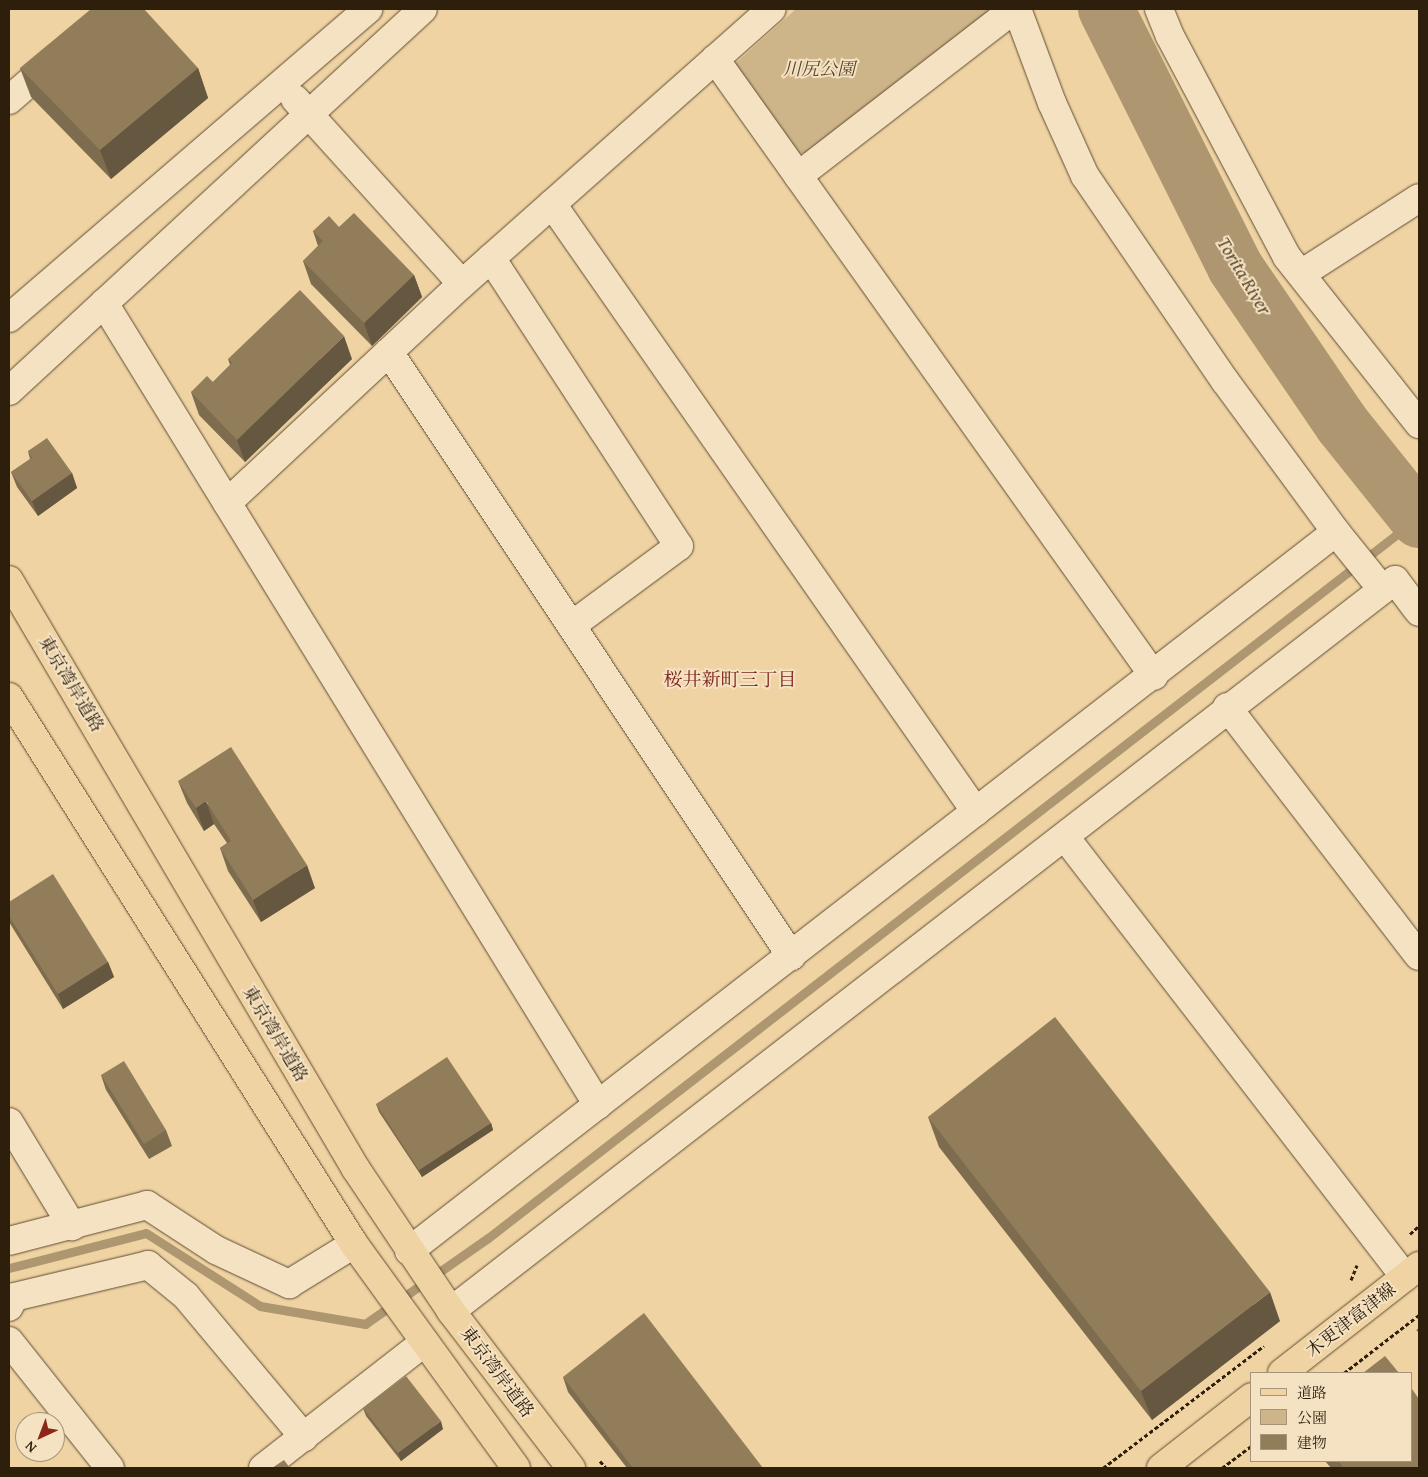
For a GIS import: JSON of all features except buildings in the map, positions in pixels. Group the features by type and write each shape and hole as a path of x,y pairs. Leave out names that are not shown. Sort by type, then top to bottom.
{"main road":[{"name":"東京湾岸道路","path":"9,580 253,997 409,1251 451,1311 571,1468"},
{"path":"9,696 354,1244 516,1468"},
{"name":"木更津富津線","path":"1283,1372 1412,1272"},
{"path":"1161,1468 1250,1399"}],"street":[{"path":"9,318 283,85 368,9"},
{"path":"9,391 308,113 423,9"},
{"path":"227,503 462,284 772,9"},
{"path":"798,176 1016,9 1052,103 1085,176 1225,381 1336,532 1382,589"},
{"path":"1159,9 1170,36 1287,257 1419,424"},
{"path":"10,95 72,46"},
{"path":"715,59 1154,676"},
{"path":"283,85 462,284"},
{"path":"1301,274 1419,198"},
{"path":"552,204 976,812"},
{"path":"491,258 679,546 571,626"},
{"path":"104,303 598,1105"},
{"path":"388,352 791,956"},
{"path":"409,1251 1154,676 1336,532"},
{"path":"451,1311 1065,837 1227,707 1382,589 1395,580 1419,612"},
{"path":"1227,707 1419,956"},
{"path":"1065,837 1412,1272"},
{"path":"9,1122 72,1226"},
{"path":"9,1241 147,1205 216,1250 289,1284 354,1244"},
{"path":"9,1307 14,1297 148,1265 186,1296 304,1437"},
{"path":"9,1341 110,1468"},
{"path":"263,1468 425,1342"}],"path":[{"path":"1344,1285 1351,1279 1359,1257"},
{"path":"1345,1372 1419,1315"},
{"path":"1103,1468 1266,1345"},
{"path":"1222,1468 1250,1447"}],"green space":[{"name":"川尻公園","path":"796,9 992,9 810,153 797,153 737,77 735,64"}],"waterway":[{"name":"Torita River","path":"1106,9 1235,267 1342,424 1419,520"},
{"name":"Torita River","path":"1108,13 1112,9"},
{"path":"9,1268 146,1233 260,1306 365,1324 488,1238 1418,518"}],"district":[{"name":"桜井新町三丁目","path":"730,680"}]}
